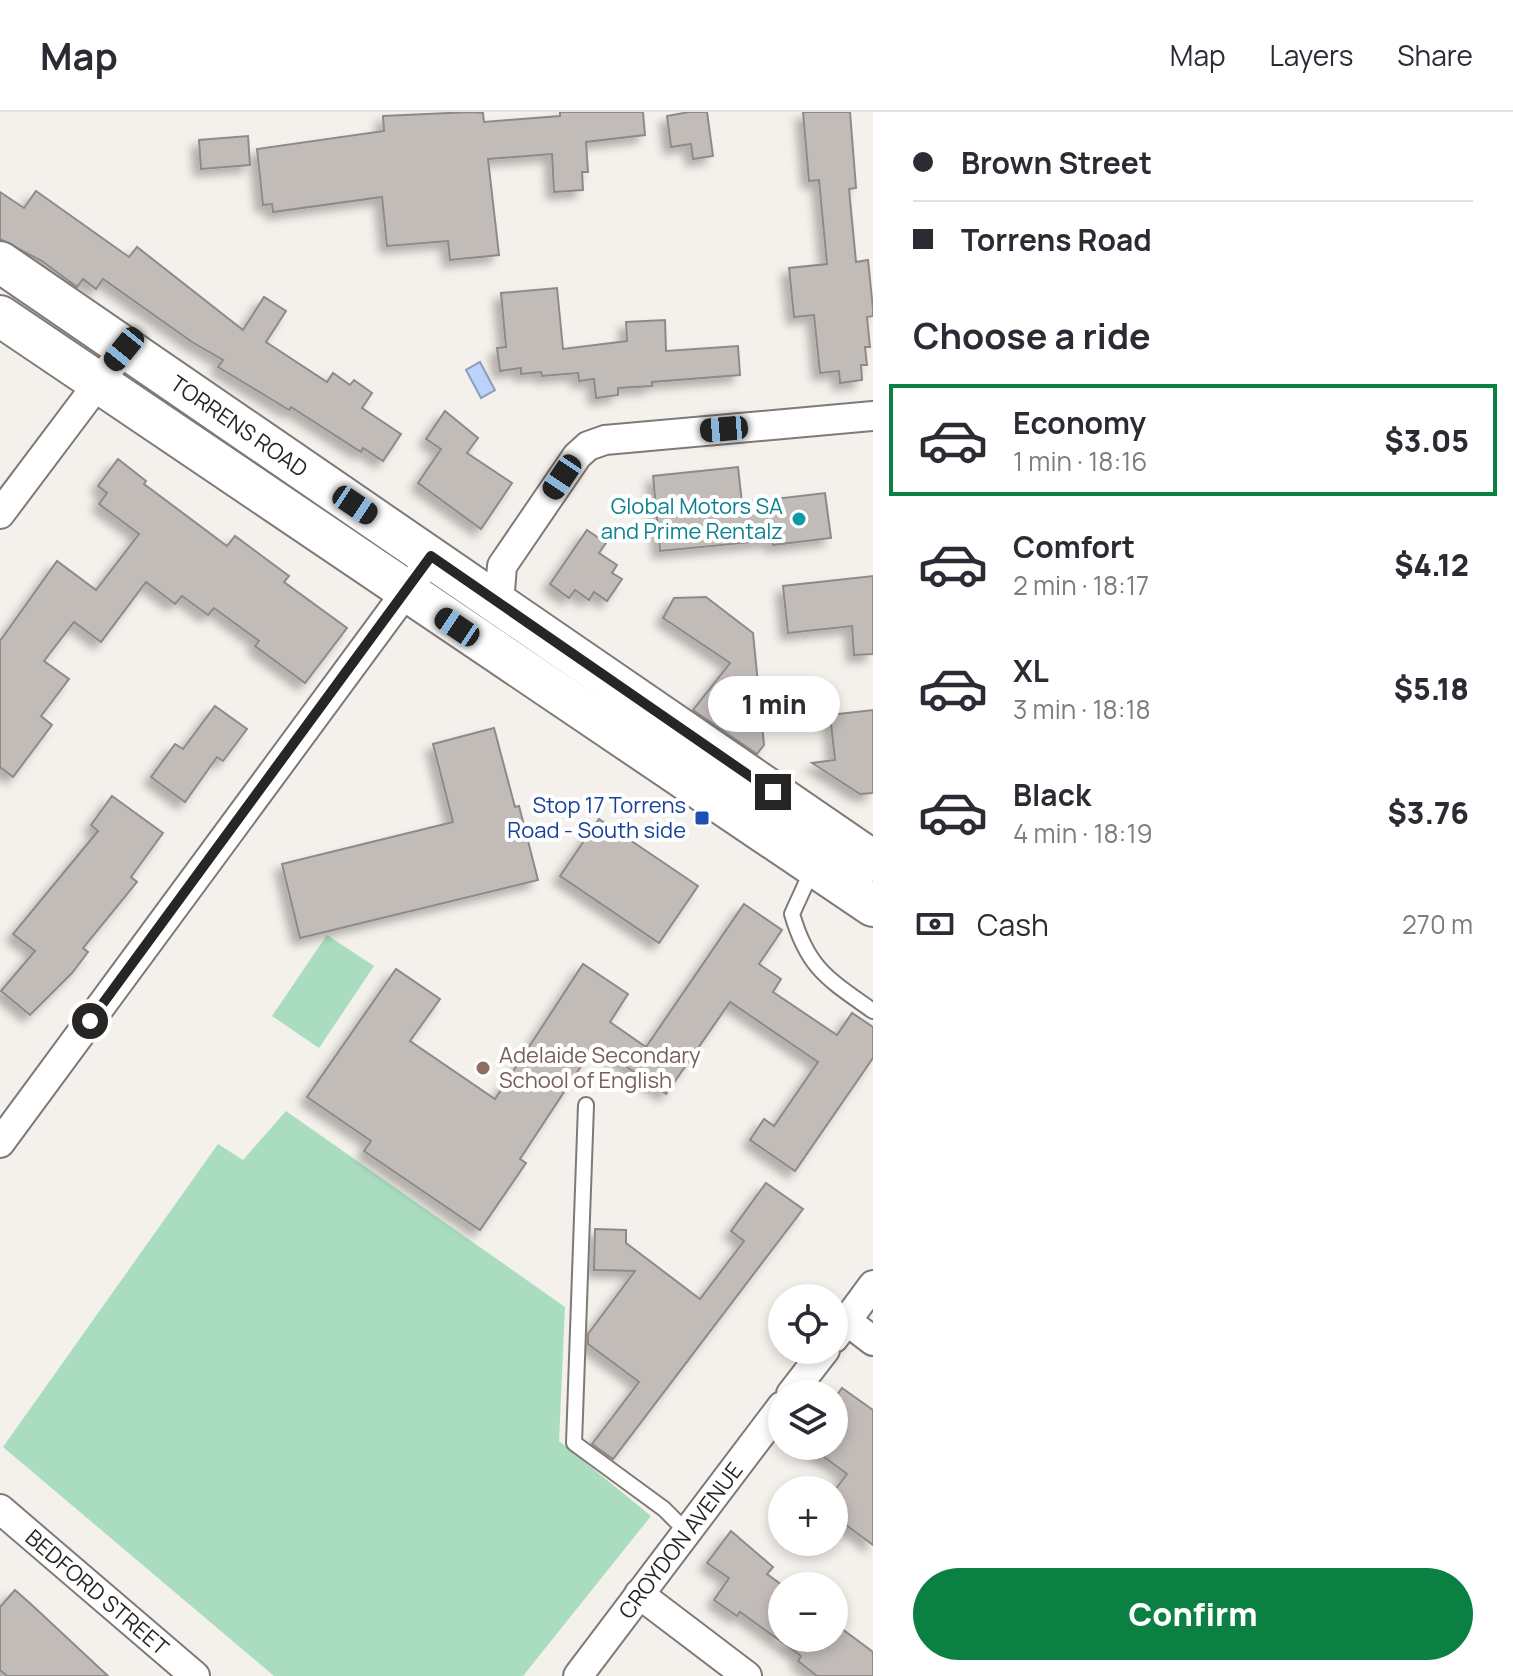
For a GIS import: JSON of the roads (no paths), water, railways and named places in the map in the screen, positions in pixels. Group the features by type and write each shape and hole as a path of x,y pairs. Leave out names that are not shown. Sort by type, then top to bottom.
{"main road":[{"name":"TORRENS ROAD","path":"0,262 431,556 500,584 873,861"},
{"name":"TORRENS ROAD","path":"0,316 873,906"}],"street":[{"path":"0,514 124,349"},
{"path":"500,584 577,456 588,446 605,440 873,416"},
{"path":"0,1143 431,556"},
{"path":"848,1319 873,1285"},
{"path":"848,1333 873,1341"},
{"path":"802,1380 814,1364"},
{"name":"CROYDON AVENUE","path":"578,1676 768,1425"},
{"name":"BEDFORD STREET","path":"0,1509 195,1676"},
{"path":"639,1594 747,1676"}],"lane":[{"path":"814,866 795,902 792,914 797,929 812,964 873,1011"},
{"path":"586,1105 574,1443 664,1509 687,1532"}],"water":[{"path":"480,362 495,390 481,398 466,370"}],"place":[{"name":"Global Motors SA and Prime Rentalz","path":"799,519"},
{"name":"Stop 17 Torrens Road - South side","path":"702,818"},
{"name":"Adelaide Secondary School of English","path":"483,1068"}]}
